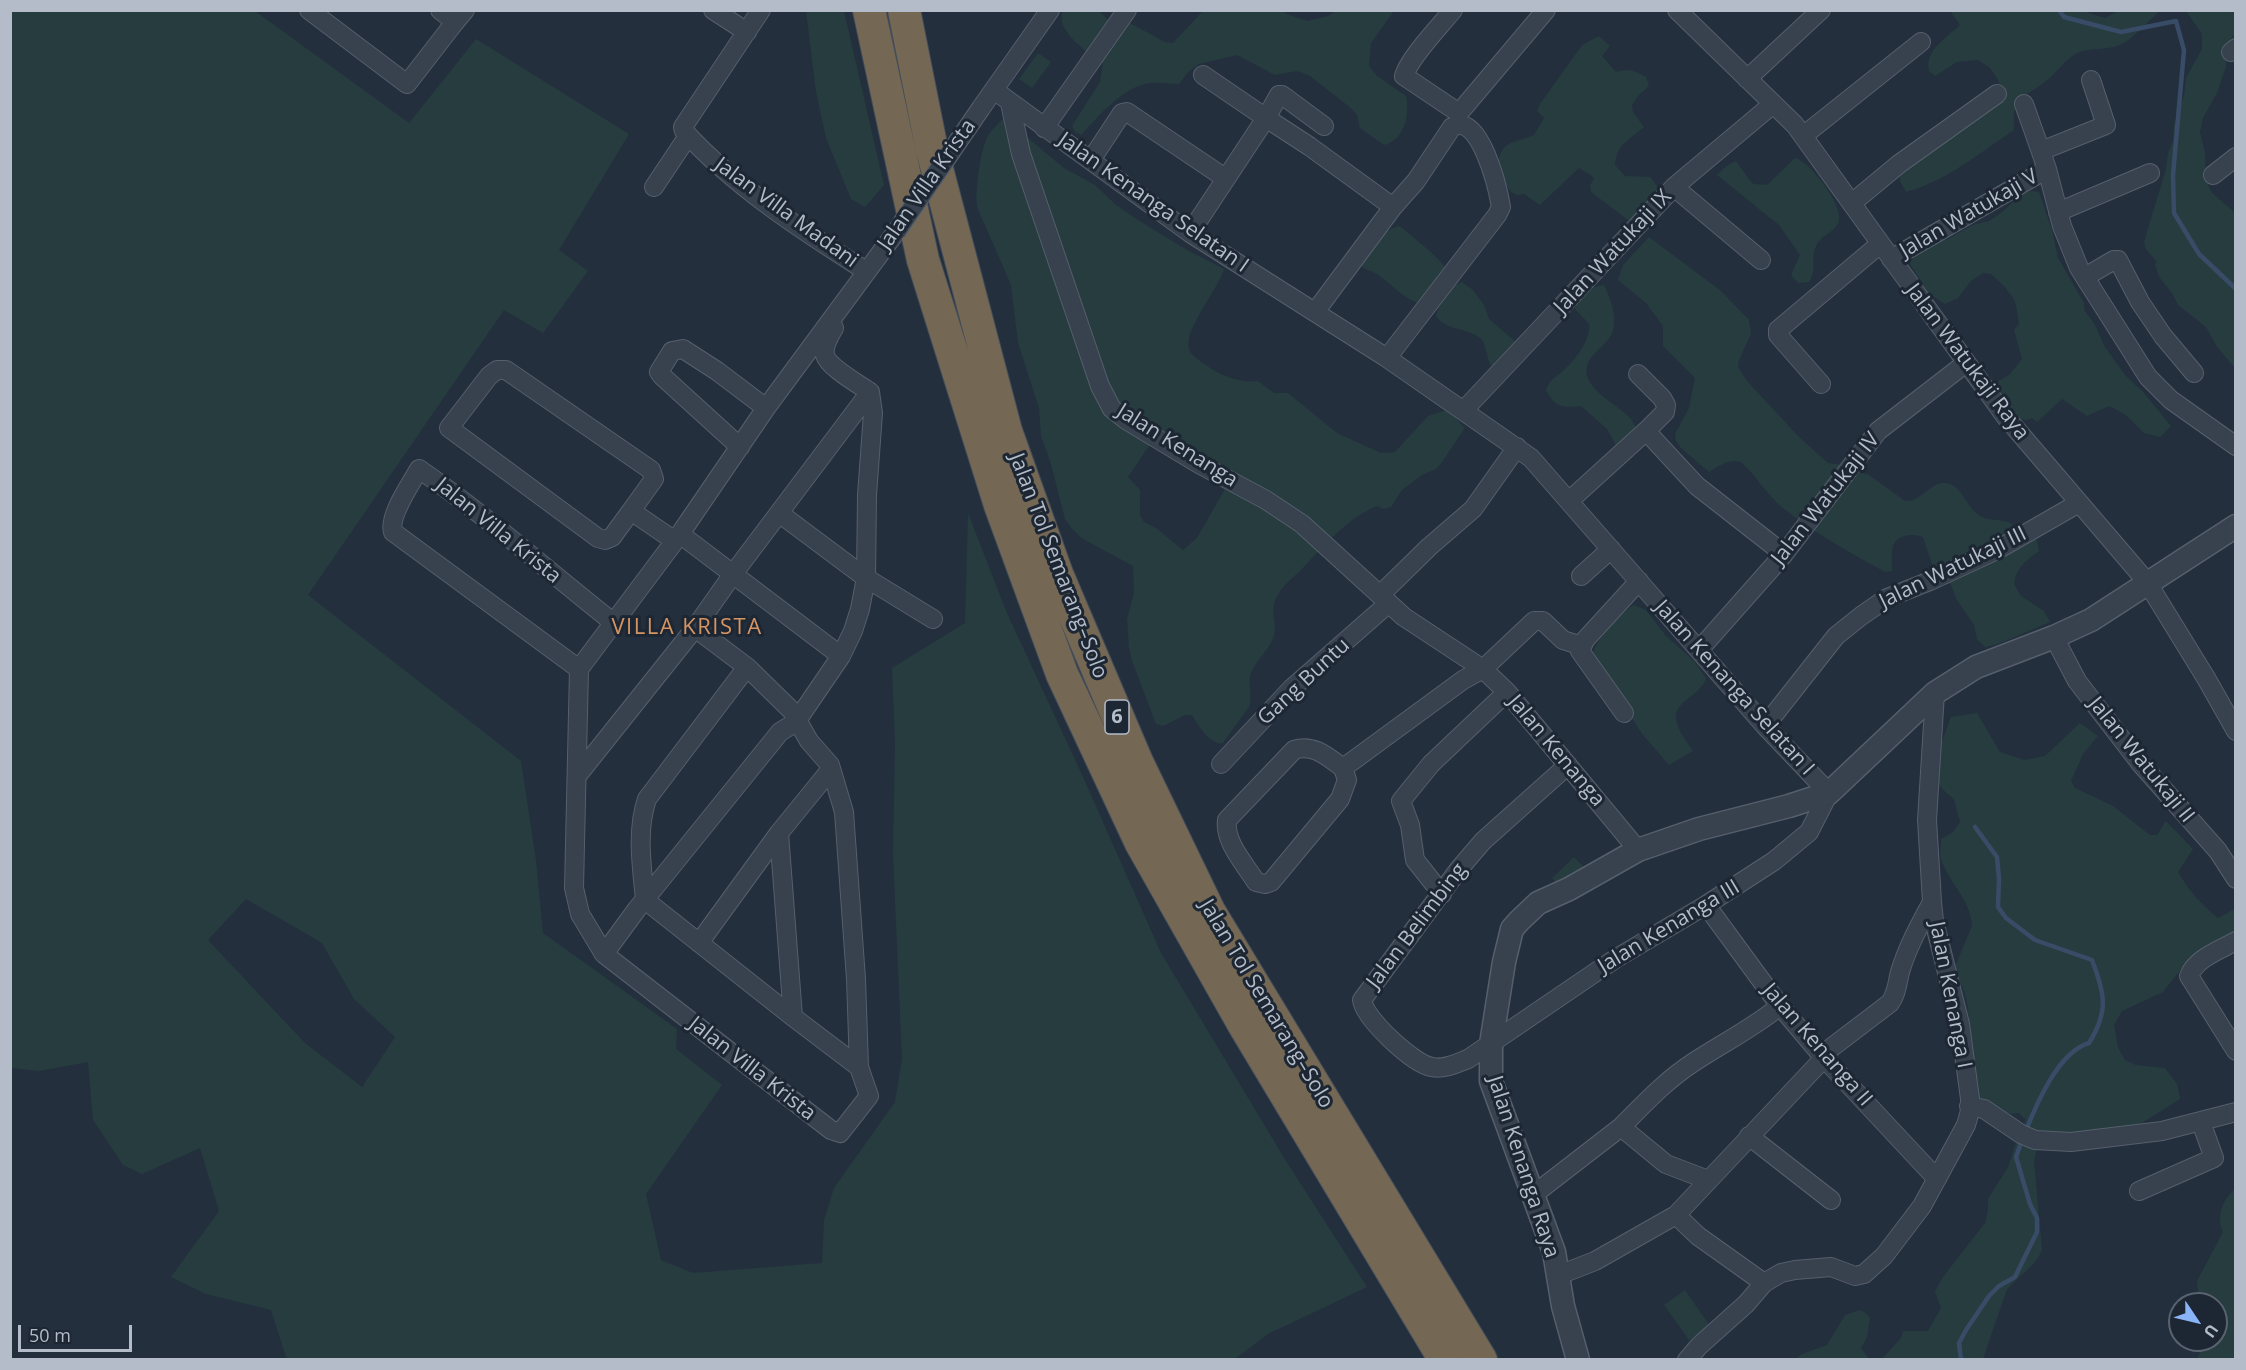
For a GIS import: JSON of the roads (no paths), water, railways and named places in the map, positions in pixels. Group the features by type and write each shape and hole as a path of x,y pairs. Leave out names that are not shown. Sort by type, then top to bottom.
{"highway":[{"name":"Jalan Tol Semarang–Solo","path":"869,10 924,260 1000,505 1062,674 1141,843 1244,1025 1445,1359"},
{"name":"Jalan Tol Semarang–Solo","path":"904,10 932,150 1006,431 1057,574 1132,752 1209,911 1481,1359"}],"street":[{"path":"309,10 406,84 460,16 440,10"},
{"path":"713,10 747,32"},
{"path":"654,187 761,10"},
{"path":"994,90 1050,10"},
{"path":"1044,128 1127,10"},
{"path":"1453,10 1425,43 1404,76 1459,113 1546,10"},
{"name":"Jalan Watukaji Raya","path":"1677,10 1795,125 2005,416 2147,582 2206,678 2235,731"},
{"path":"1747,79 1821,10"},
{"path":"1803,136 1920,42"},
{"path":"1203,75 1309,146 1393,207"},
{"path":"2040,151 2106,125 2091,80"},
{"name":"Jalan Kenanga Selatan I","path":"994,90 1190,233 1388,358 1531,458 1765,726 1829,793"},
{"name":"Jalan Villa Krista","path":"695,628 747,667 792,711 796,722 809,741 828,760 844,812 856,979 859,1067 869,1096 840,1133 831,1130 604,954 580,914 574,888 579,669 678,538 766,408 896,232 994,90"},
{"path":"1852,203 1899,164 1997,94"},
{"path":"1190,233 1279,95 1324,126"},
{"name":"Jalan Kenanga","path":"1010,103 1021,154 1100,386 1112,409 1199,464 1266,500 1302,524 1404,617 1483,669 1507,692 1638,850"},
{"name":"Jalan Watukaji IX","path":"1463,411 1674,187 1773,104"},
{"path":"2024,104 2047,169 2071,250 2085,277 2148,377 2171,400 2235,446"},
{"path":"1091,160 1122,113 1127,112 1225,178"},
{"path":"1315,312 1393,207 1416,181 1452,127 1458,123 1463,124 1482,143 1501,207 1388,358"},
{"name":"Jalan Villa Madani","path":"686,132 711,159 784,217 866,271"},
{"path":"2213,175 2235,157"},
{"name":"Jalan Watukaji V","path":"1891,259 2047,169"},
{"path":"2058,212 2150,173"},
{"path":"1674,187 1761,260"},
{"path":"1821,384 1778,335 1778,330 1880,244"},
{"path":"2085,277 2114,260 2118,260 2140,302 2163,336 2194,373"},
{"name":"Jalan Villa Krista","path":"852,291 829,337 825,357 830,364 870,392"},
{"path":"740,447 662,376 659,372 662,366 672,351 683,349 766,408"},
{"name":"Jalan Watukaji IV","path":"1699,650 1784,554 1878,431 1966,363"},
{"path":"497,370 506,370 651,470 654,479 631,511 612,537 605,540 598,538 449,428 489,376 497,370"},
{"path":"1569,501 1665,411 1666,405 1662,398 1638,374"},
{"path":"577,776 695,628 870,392"},
{"path":"604,954 780,732 796,722 841,656 853,631 866,578 867,495 873,413 870,392"},
{"path":"1646,431 1697,486 1784,554"},
{"path":"1385,599 1429,547 1473,509 1517,447"},
{"name":"Jalan Villa Krista","path":"579,669 393,532 395,513 420,469 510,538 614,623"},
{"name":"Jalan Watukaji III","path":"1765,726 1836,636 1861,616 1887,598 1997,550 2079,502"},
{"path":"631,511 733,574 841,656"},
{"path":"779,513 866,578 933,619"},
{"path":"1935,693 1976,667 2091,620 2235,526"},
{"path":"1581,576 1611,549"},
{"name":"Jalan Kenanga Selatan I","path":"1582,646 1639,581"},
{"name":"Gang Buntu","path":"1221,764 1286,694 1385,599"},
{"path":"1343,768 1463,680 1483,669 1534,621 1543,621 1563,640 1582,646 1580,651 1583,657 1624,713"},
{"name":"Jalan Watukaji II","path":"2054,637 2077,681 2140,763 2217,852 2235,879"},
{"path":"747,667 647,799 641,828 645,900 859,1067"},
{"path":"1442,894 1415,860 1410,825 1401,801 1431,764 1507,692"},
{"name":"Jalan Kenanga Raya","path":"1578,1359 1563,1306 1554,1252 1491,1081 1491,1044 1504,962 1512,929 1538,903 1569,889 1638,850 1699,828 1790,806 1829,793 1935,693"},
{"name":"Jalan Kenanga I","path":"1687,1359 1746,1304 1764,1283 1781,1273 1831,1267 1855,1276 1864,1274 1884,1256 1922,1206 1966,1125 1970,1106 1960,1024 1934,921 1932,902 1927,820 1935,693"},
{"path":"1312,749 1323,753 1343,768 1347,780 1340,799 1271,882 1265,884 1257,882 1230,841 1227,833 1227,820 1294,750 1312,749"},
{"name":"Jalan Belimbing","path":"1491,1044 1468,1059 1441,1068 1424,1065 1383,1032 1365,1010 1362,1000 1459,869 1483,841 1568,765"},
{"path":"699,943 779,834 831,769"},
{"name":"Jalan Kenanga III","path":"1491,1044 1615,958 1706,905 1774,861 1809,832 1829,793"},
{"path":"779,834 793,1017"},
{"name":"Jalan Kenanga I","path":"1558,1275 1595,1261 1676,1215 1823,1056 1890,1003 1897,994 1900,972 1932,902"},
{"name":"Jalan Kenanga II","path":"1706,905 1779,1006 1937,1179"},
{"path":"2235,941 2200,961 2189,976 2235,1051"},
{"path":"1533,1195 1621,1127 1655,1091 1694,1062 1760,1022 1779,1006"},
{"path":"1970,1106 1984,1109 2028,1137 2071,1143 2162,1131 2235,1112"},
{"path":"2139,1191 2214,1158 2201,1122"},
{"path":"1621,1127 1666,1164 1708,1180"},
{"path":"1749,1136 1831,1200"},
{"path":"1676,1215 1698,1236 1764,1283"}],"waterway":[{"path":"2059,10 2064,17 2121,32 2176,21 2184,50 2173,175 2174,213 2199,254 2236,289"},
{"path":"1975,827 1997,857 1998,907 2006,918 2035,940 2092,960 2102,993 2100,1021 2089,1043 2078,1048 2058,1068 2035,1108 2025,1133"},
{"path":"1961,1360 1959,1343 1966,1330 1989,1296 1999,1286 2015,1277 2037,1232 2037,1218 2030,1204 2016,1157 2022,1140"}],"district":[{"name":"VILLA KRISTA","path":"687,628"}]}
